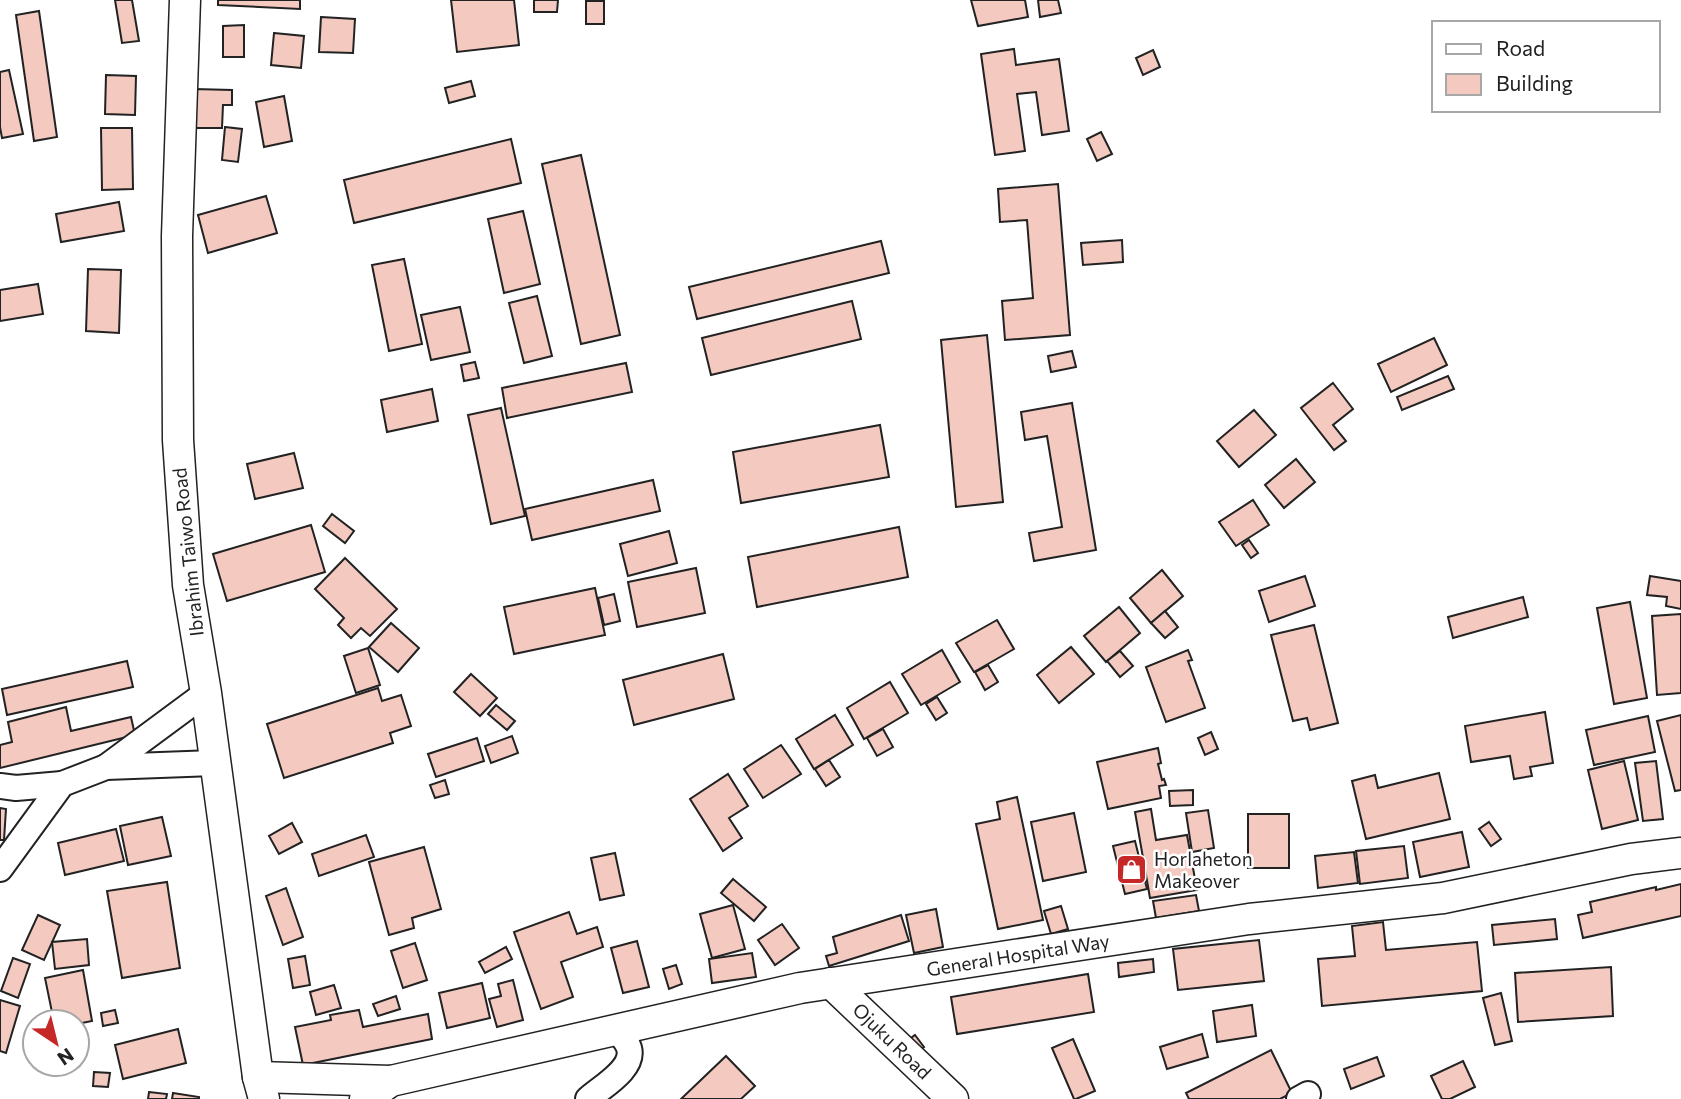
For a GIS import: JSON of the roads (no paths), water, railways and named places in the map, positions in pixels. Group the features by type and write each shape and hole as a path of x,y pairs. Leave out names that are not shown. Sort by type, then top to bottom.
{"main road":[{"name":"Ibrahim Taiwo Road","path":"185,0 177,236 178,440 188,585 206,693 261,1088"},
{"name":"General Hospital Way","path":"365,1099 391,1081 800,988 1249,919 1443,898 1631,859 1681,853"},
{"name":"Ojuku Road","path":"831,983 953,1099"},
{"path":"261,1088 391,1081"}],"street":[{"path":"0,786 16,788 62,784 106,767 206,693"},
{"path":"106,767 215,763"},
{"path":"0,869 62,784"},
{"path":"587,1099 624,1068 630,1058 629,1046 616,1029"}],"place":[{"name":"Horlaheton Makeover","path":"1131,870"}]}
